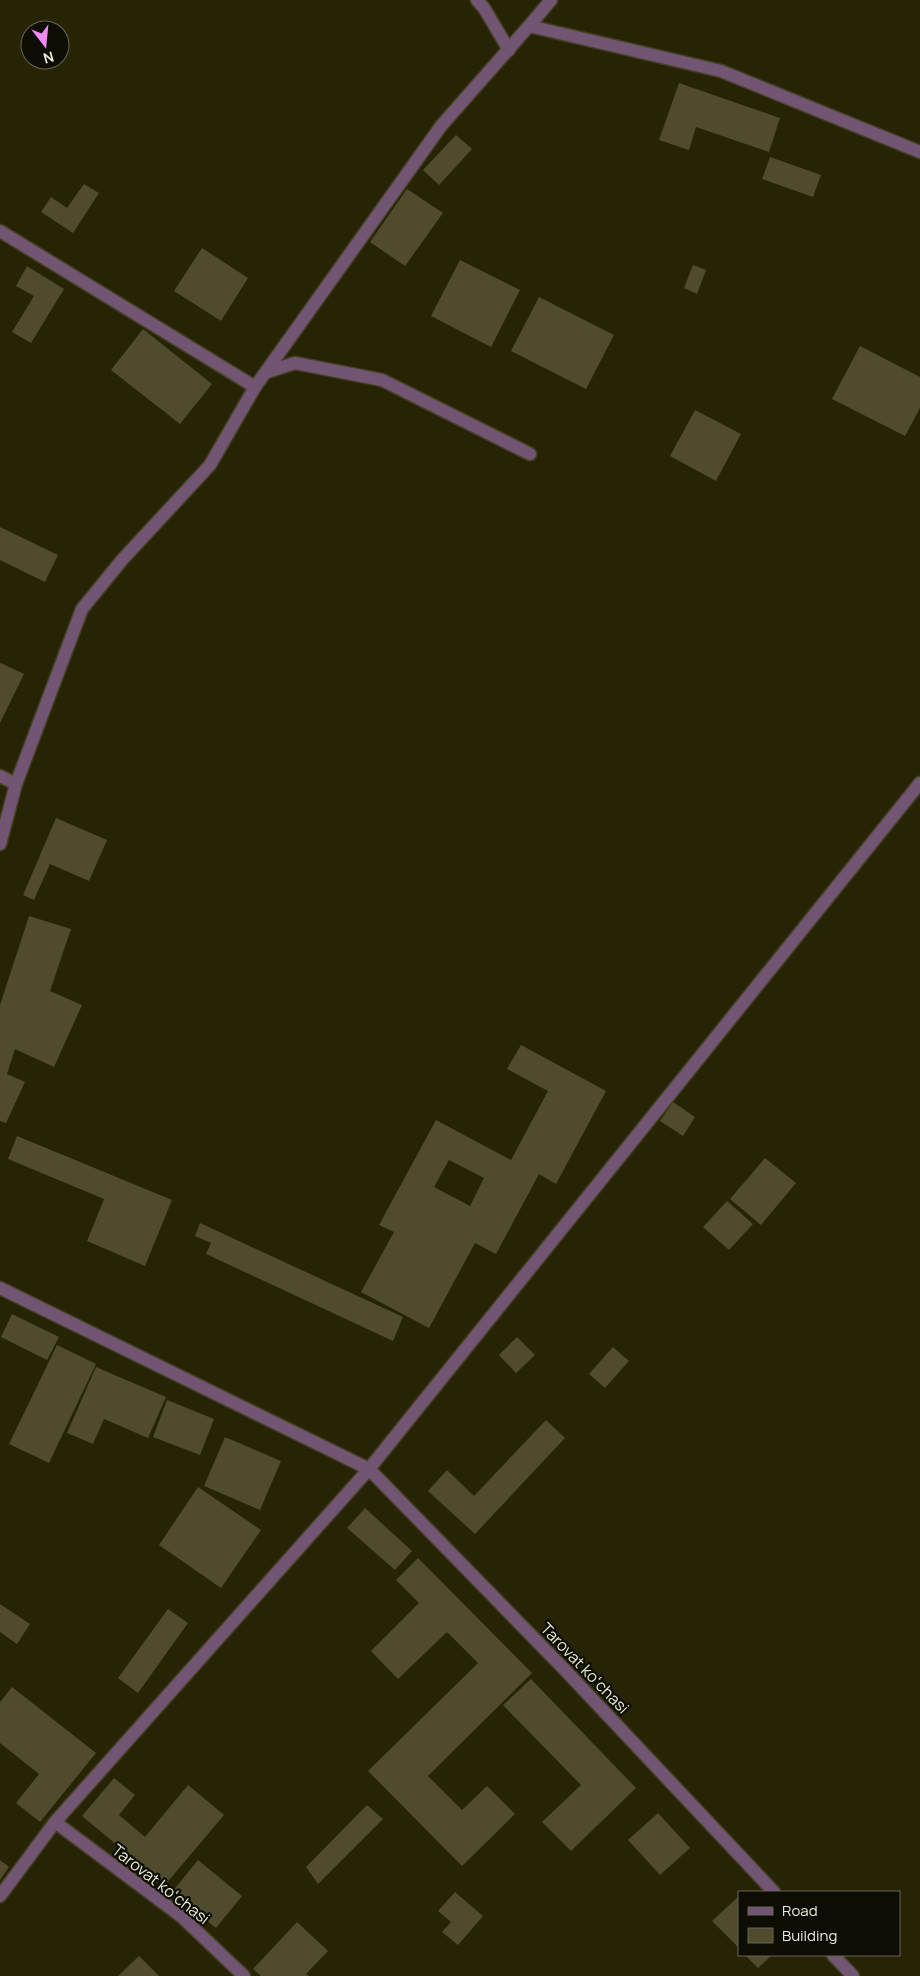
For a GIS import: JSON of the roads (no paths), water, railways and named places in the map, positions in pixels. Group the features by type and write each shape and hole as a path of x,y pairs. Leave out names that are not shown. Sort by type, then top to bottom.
{"street":[{"path":"477,0 484,8 509,50"},
{"path":"0,844 16,784 82,609 122,560 210,465 255,387 441,126 551,0"},
{"path":"529,26 721,71 920,152"},
{"path":"0,231 255,387"},
{"path":"266,372 295,363 382,380 530,454"},
{"path":"0,776 16,784"},
{"path":"0,1896 55,1822 369,1469 920,783"},
{"name":"Tarovat koʻchasi","path":"0,1288 369,1469 565,1670 773,1891"},
{"name":"Tarovat koʻchasi","path":"55,1822 182,1917 244,1976"},
{"path":"834,1956 853,1976"}]}
